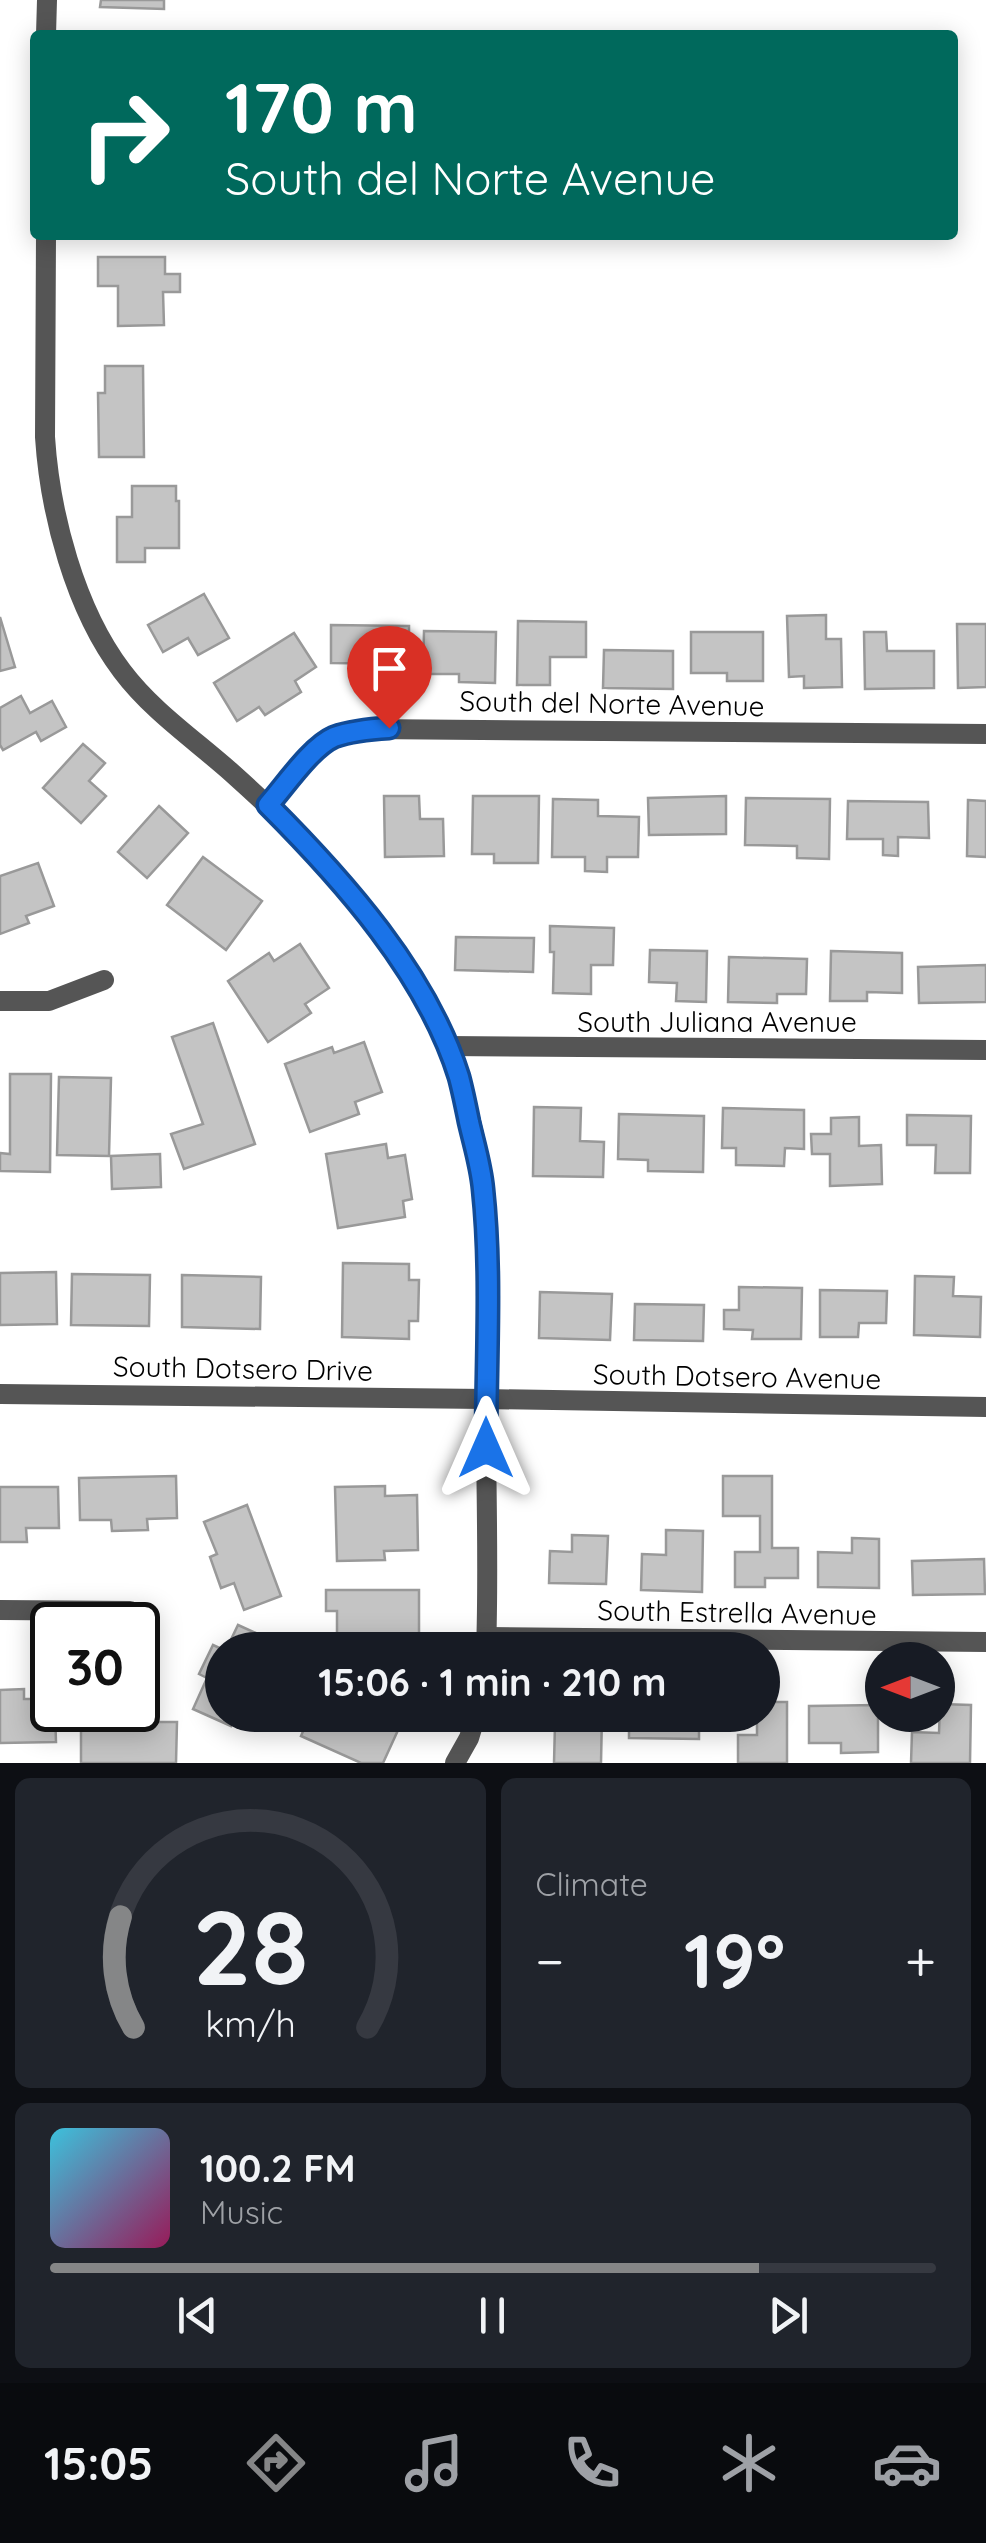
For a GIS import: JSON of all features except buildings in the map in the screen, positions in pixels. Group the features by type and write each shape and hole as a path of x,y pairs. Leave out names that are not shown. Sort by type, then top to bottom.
{"street":[{"path":"46,0 46,30"},
{"path":"46,240 47,468 72,570 88,614 103,644 140,692 315,851 367,915 410,976 458,1077 483,1187 487,1268 487,1632"},
{"name":"South del Norte Avenue","path":"268,805 318,748 332,738 368,729 986,734"},
{"path":"0,1000 49,1001 104,980"},
{"name":"South Juliana Avenue","path":"446,1046 986,1050"},
{"name":"South Dotsero Drive","path":"0,1394 486,1399"},
{"name":"South Dotsero Avenue","path":"486,1399 986,1407"},
{"path":"0,1610 30,1610"},
{"name":"South Estrella Avenue","path":"780,1643 986,1642"},
{"path":"456,1763 471,1732"}],"route":[{"path":"389,728 332,738 318,748 268,805 315,851 410,976 458,1077 483,1187 487,1268 486,1448"}]}
